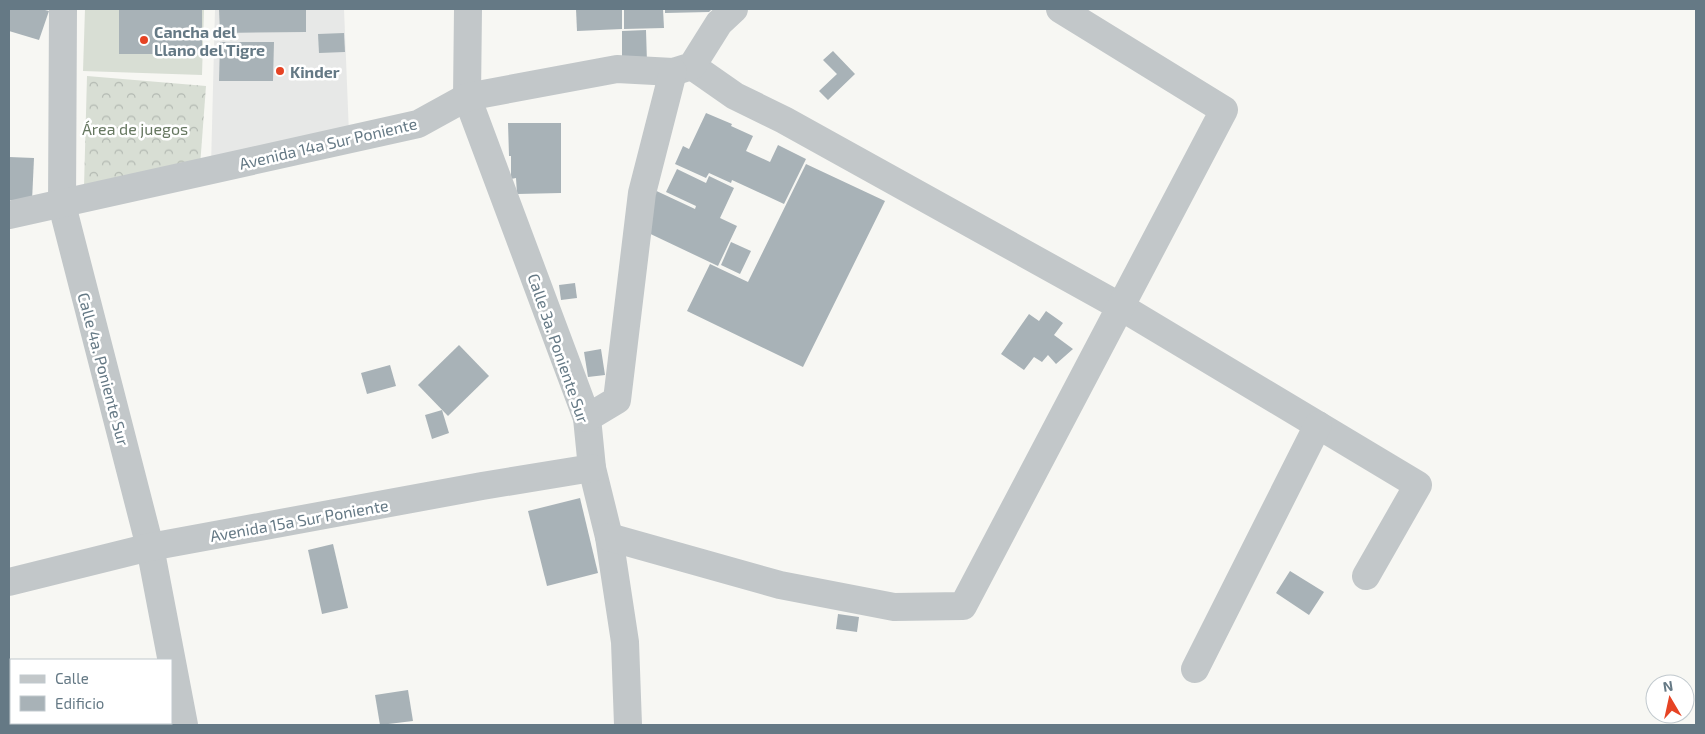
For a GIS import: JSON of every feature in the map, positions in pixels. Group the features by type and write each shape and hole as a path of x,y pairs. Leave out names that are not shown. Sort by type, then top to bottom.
{"street":[{"name":"Calle 4a. Poniente Sur","path":"63,9 62,205 150,547 171,659"},
{"name":"Calle 3a. Poniente Sur","path":"468,9 467,97 586,418 592,468 609,537 625,642 628,725"},
{"path":"586,418 617,400 642,193 683,69 719,23 734,9"},
{"path":"609,537 780,586 894,608 963,606 1224,110 1060,9"},
{"name":"Avenida 14a Sur Poniente","path":"9,216 418,124 467,97 617,69 683,69"},
{"path":"683,69 784,120 1121,307 1418,485 1366,576"},
{"path":"1195,669 1318,425"},
{"name":"Avenida 15a Sur Poniente","path":"9,582 150,547 592,468"},
{"name":"Calle 4a. Poniente Sur","path":"172,662 184,725"}],"shaded area":[{"name":"Kinder","path":"215,9 344,9 349,134 211,166"}],"green space":[{"name":"Cancha del Llano del Tigre","path":"85,9 204,9 202,75 83,71"},
{"name":"Área de juegos","path":"87,76 206,86 200,166 84,187"}],"building":[{"path":"9,9 41,9 49,11 39,40 9,31"},
{"path":"119,9 202,9 202,54 119,54"},
{"path":"219,9 306,9 306,32 220,33"},
{"path":"576,9 622,9 622,29 577,31"},
{"path":"624,9 663,9 664,28 624,29"},
{"path":"665,9 712,9 709,12 665,13"},
{"path":"646,30 647,63 622,64 622,31"},
{"path":"344,33 345,52 319,53 318,34"},
{"path":"220,42 274,42 273,81 219,81"},
{"path":"833,51 855,74 828,100 819,91 837,74 823,60"},
{"path":"706,113 732,124 731,126 753,136 746,151 770,162 778,145 806,159 784,204 732,180 731,183 709,173 706,178 675,164 683,146 689,149"},
{"path":"508,123 561,123 561,193 517,194 516,178 511,179"},
{"path":"9,157 34,158 32,201 9,200"},
{"path":"806,164 885,201 803,367 687,311 710,264 748,282"},
{"path":"677,169 706,183 709,176 734,188 720,218 737,226 718,266 640,229 648,187 695,209 696,206 666,192"},
{"path":"731,242 751,251 740,274 721,265"},
{"path":"575,283 577,298 561,300 559,285"},
{"path":"1046,311 1063,323 1054,335 1073,349 1056,364 1048,355 1042,362 1034,357 1024,370 1001,354 1029,314 1039,321"},
{"path":"459,345 489,376 448,416 418,385"},
{"path":"601,349 605,375 588,377 584,352"},
{"path":"390,365 396,386 367,394 361,373"},
{"path":"442,410 449,433 432,439 425,415"},
{"path":"580,498 598,573 547,586 528,511"},
{"path":"333,544 348,608 322,614 308,550"},
{"path":"1290,571 1324,592 1309,615 1276,593"},
{"path":"838,614 859,617 857,632 836,629"},
{"path":"408,690 413,721 380,725 375,695"}],"place":[{"name":"Cancha del Llano del Tigre","path":"144,40"},
{"name":"Kinder","path":"280,71"}]}
